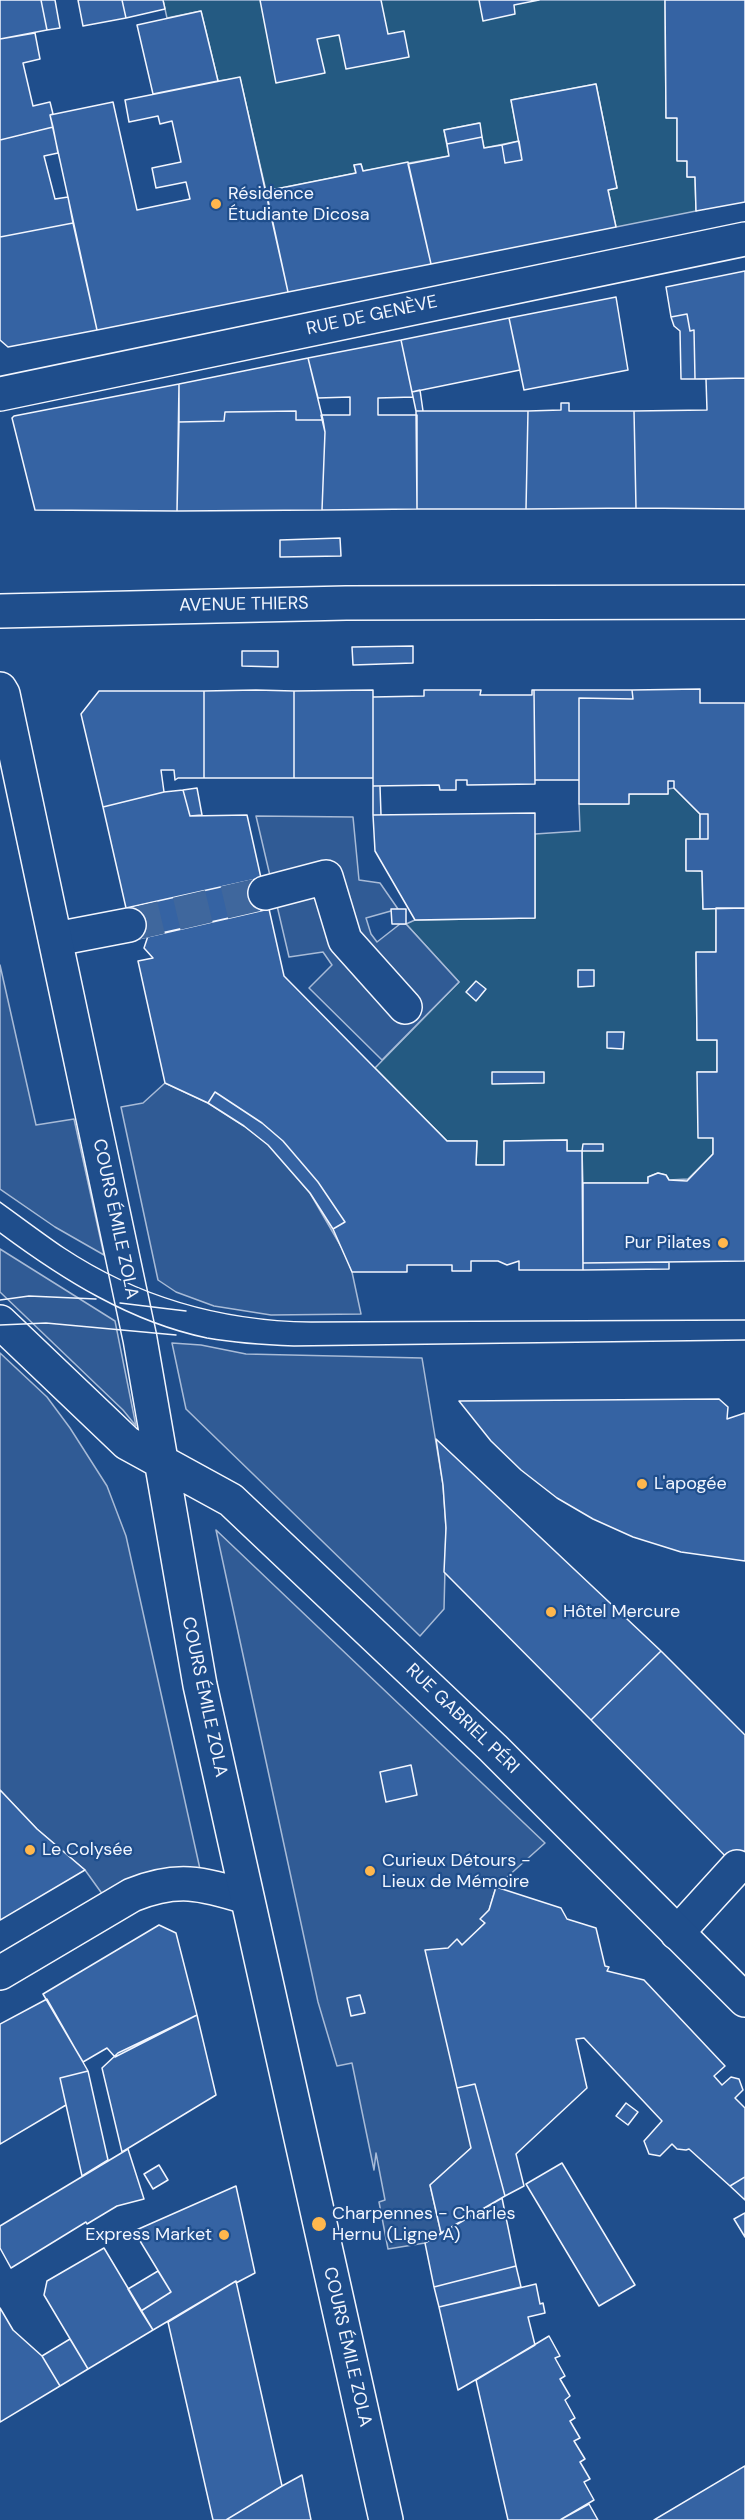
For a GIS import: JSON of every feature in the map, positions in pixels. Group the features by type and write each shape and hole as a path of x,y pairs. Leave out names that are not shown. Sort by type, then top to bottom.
{"main road":[{"name":"RUE DE GENÈVE","path":"0,394 745,239"},
{"name":"AVENUE THIERS","path":"0,611 346,603 745,602"},
{"name":"COURS ÉMILE ZOLA","path":"0,689 3,694 56,939 128,1283 195,1656 246,1897 386,2520"},
{"path":"265,893 326,877 345,940 405,1007"},
{"path":"56,939 129,925"},
{"name":"RUE GABRIEL PÉRI","path":"0,1322 127,1443 231,1500 493,1748 745,2000"},
{"path":"676,1933 737,1868"},
{"path":"0,1973 132,1895 155,1886 207,1884 246,1897"}],"shaded area":[{"path":"163,0 665,0 666,118 677,118 677,160 687,161 687,177 695,177 696,211 616,227 608,190 617,188 596,84 511,100 519,141 484,148 479,123 444,130 449,156 363,171 361,164 354,165 356,173 266,191 240,78 218,81 201,11 167,18"},
{"path":"674,788 700,814 700,839 686,840 686,870 702,871 703,909 716,908 716,952 696,953 697,1040 717,1040 717,1072 697,1072 713,1138 713,1154 688,1179 669,1180 666,1175 658,1173 648,1177 648,1183 583,1183 582,1151 567,1151 567,1140 504,1141 504,1165 476,1165 477,1141 447,1141 375,1068 459,982 406,924 415,920 535,918 535,834 580,831 579,804 628,804 629,794 668,794 668,789"},
{"path":"256,816 353,817 359,880 380,883 398,909 366,918 371,934 377,942 400,924 406,924 459,982 382,1060 309,988 332,965 323,952 289,957"},
{"path":"0,965 36,1125 74,1119 104,1255 55,1227 0,1189"},
{"path":"165,1083 208,1103 268,1144 310,1193 346,1255 361,1314 271,1315 214,1306 176,1292 158,1280 121,1107 143,1103"},
{"path":"0,1249 115,1321 136,1426 123,1410 0,1292"},
{"path":"172,1343 201,1345 246,1354 422,1358 443,1485 446,1528 444,1609 420,1636 186,1409"},
{"path":"0,1353 47,1397 107,1486 126,1536 200,1869 103,1895 85,1870 37,1829 0,1790"},
{"path":"216,1530 545,1843 496,1887 489,1910 481,1919 485,1923 462,1945 457,1940 471,2148 430,2185 441,2233 425,2243 388,2249 379,2202 385,2200 376,2153 374,2170 352,2063 337,2066 318,2002"}],"building":[{"path":"0,0 41,0 47,30 0,39"},
{"path":"41,0 55,0 60,28 47,30"},
{"path":"78,0 122,0 126,18 83,26"},
{"path":"122,0 163,0 165,9 126,18"},
{"path":"260,0 381,0 388,34 404,31 409,57 346,69 339,35 317,39 325,73 276,83"},
{"path":"479,0 539,0 514,5 515,14 483,21"},
{"path":"665,0 745,0 745,202 696,211 695,177 687,177 687,161 677,161 677,118 666,118"},
{"path":"201,11 218,81 153,94 137,25"},
{"path":"35,33 40,59 23,63 33,106 50,102 53,127 0,140 0,39"},
{"name":"Résidence Étudiante Dicosa","path":"240,77 288,292 97,330 50,115 113,102 137,210 190,199 186,182 156,188 152,168 181,162 172,121 160,124 158,116 129,122 125,100"},
{"path":"596,84 617,188 608,190 616,227 431,264 408,164 449,156 447,144 482,137 484,148 502,145 505,163 522,160 511,100"},
{"path":"480,123 482,137 447,144 444,130"},
{"path":"53,127 58,153 44,156 55,199 68,197 73,223 0,237 0,140"},
{"path":"519,141 522,160 505,163 502,145"},
{"path":"408,162 431,264 288,292 266,191 356,173 354,165 361,164 363,171"},
{"path":"73,223 97,330 8,347 0,340 0,237"},
{"path":"745,271 745,378 695,379 694,330 690,331 687,314 671,317 666,287"},
{"path":"616,297 628,370 524,390 509,318"},
{"path":"687,314 690,331 694,330 695,379 681,379 680,331 674,326 671,317"},
{"path":"509,318 520,370 412,392 401,340"},
{"path":"401,340 413,397 378,398 378,415 417,415 417,509 322,510 325,432 321,415 350,415 350,397 318,398 308,358"},
{"path":"308,358 323,420 296,420 296,411 225,412 224,421 179,422 179,384"},
{"path":"745,378 745,509 636,508 634,411 707,410 706,379"},
{"path":"179,384 177,511 35,510 12,418 14,416"},
{"path":"420,390 423,411 416,411 412,392"},
{"path":"561,403 569,403 569,411 634,411 636,508 526,509 528,411 561,410"},
{"path":"296,411 296,420 323,420 325,432 322,510 177,511 179,422 224,421 225,412"},
{"path":"416,411 528,411 526,509 417,509"},
{"path":"340,538 341,556 280,557 280,540"},
{"path":"413,646 413,663 353,665 352,647"},
{"path":"242,651 278,651 278,667 242,666"},
{"path":"700,689 700,703 745,703 745,908 703,909 702,871 686,871 686,839 708,839 708,814 700,814 674,788 674,781 668,781 668,794 629,794 629,804 579,804 579,698 633,699 632,690"},
{"path":"373,690 373,778 294,778 294,691"},
{"path":"424,690 481,690 480,695 532,695 532,690 534,690 535,784 467,785 467,780 456,780 456,790 440,790 439,785 373,786 373,697 424,696"},
{"path":"534,690 632,690 633,699 579,698 579,780 535,780"},
{"path":"99,691 204,691 204,778 175,780 174,770 161,770 164,792 103,807 81,714"},
{"path":"204,691 294,691 294,778 204,778"},
{"path":"373,786 380,786 381,815 373,815"},
{"path":"197,788 202,815 190,816 183,790"},
{"path":"183,790 190,816 247,815 261,878 126,908 103,807 164,792"},
{"path":"535,813 535,918 415,920 375,851 373,815"},
{"path":"700,814 708,814 708,839 700,839"},
{"path":"261,878 269,909 134,940 126,908"},
{"path":"716,908 745,908 745,1261 583,1263 583,1183 648,1183 648,1177 658,1173 666,1175 669,1180 687,1181 713,1154 713,1138 698,1138 697,1072 717,1072 717,1040 697,1040 696,952 716,952"},
{"path":"269,909 284,976 447,1141 477,1141 476,1165 504,1165 504,1141 567,1140 567,1151 582,1151 583,1270 519,1270 519,1261 507,1265 498,1261 471,1261 471,1271 452,1271 452,1265 407,1265 407,1272 352,1272 333,1229 345,1222 318,1182 283,1141 262,1123 215,1092 208,1103 165,1083 138,961 153,958 144,948 148,936"},
{"path":"391,909 406,909 406,924 392,924"},
{"path":"578,970 594,970 594,986 578,987"},
{"path":"476,981 486,989 476,1001 466,992"},
{"path":"607,1032 624,1032 623,1049 607,1048"},
{"path":"492,1072 544,1072 544,1083 492,1084"},
{"path":"215,1092 262,1123 283,1141 318,1182 345,1222 333,1229 310,1193 268,1145 244,1126 208,1103"},
{"path":"583,1144 603,1144 603,1151 582,1151"},
{"path":"669,1262 669,1269 583,1270 583,1263"},
{"name":"L'apogée","path":"719,1399 728,1407 727,1419 745,1413 745,1561 681,1552 633,1537 593,1519 557,1498 521,1470 491,1441 459,1401"},
{"name":"Hôtel Mercure","path":"436,1439 661,1651 591,1720 444,1572 446,1528 443,1485"},
{"path":"661,1651 745,1735 745,1876 591,1720"},
{"path":"411,1765 417,1795 386,1802 380,1772"},
{"name":"Le Colysée","path":"0,1790 37,1829 85,1870 0,1920"},
{"path":"496,1887 561,1908 567,1919 596,1928 605,1966 609,1967 607,1971 644,1980 725,2066 714,2076 722,2085 731,2077 739,2079 743,2090 735,2098 745,2108 745,2177 730,2186 689,2149 677,2149 672,2144 660,2156 649,2154 644,2141 662,2121 584,2038 576,2039 587,2088 516,2154 524,2186 505,2196 475,2084 457,2088 425,1950 448,1948 457,1939 462,1945 485,1923 480,1919 489,1910"},
{"path":"159,1925 176,1933 197,2015 115,2057 107,2048 83,2062 43,1994"},
{"path":"360,1995 365,2013 351,2016 347,1998"},
{"path":"47,1999 88,2071 60,2078 66,2105 0,2144 0,2024"},
{"path":"197,2015 216,2095 122,2152 102,2068 118,2053"},
{"path":"88,2071 108,2160 82,2176 60,2078"},
{"path":"475,2084 505,2196 441,2233 430,2185 471,2148 457,2088"},
{"path":"626,2103 638,2112 628,2125 616,2116"},
{"path":"128,2149 144,2199 117,2206 87,2224 86,2222 11,2268 0,2248 0,2226"},
{"path":"562,2163 635,2285 599,2306 526,2184"},
{"path":"159,2165 168,2180 153,2189 144,2174"},
{"path":"745,2177 745,2200 730,2186"},
{"path":"236,2186 255,2273 236,2283 236,2281 153,2330 141,2311 171,2292 134,2231"},
{"path":"502,2198 516,2266 434,2287 425,2243"},
{"path":"745,2213 745,2237 734,2219"},
{"path":"104,2248 153,2330 88,2369 44,2295 47,2281"},
{"path":"516,2266 521,2287 439,2307 434,2287"},
{"path":"158,2271 171,2292 141,2311 128,2289"},
{"path":"236,2281 282,2486 226,2520 213,2520 168,2322"},
{"path":"536,2284 540,2304 543,2303 545,2313 528,2317 535,2345 458,2390 439,2307"},
{"path":"0,2308 13,2330 42,2356 60,2386 0,2422"},
{"path":"549,2336 560,2356 555,2358 565,2376 560,2379 570,2396 565,2400 575,2418 570,2421 580,2438 574,2441 585,2459 580,2462 590,2479 584,2482 594,2500 560,2520 508,2520 476,2380"},
{"path":"70,2339 88,2369 60,2386 42,2356"},
{"path":"745,2466 745,2520 654,2520"},
{"path":"302,2475 311,2520 226,2520 282,2486"},
{"path":"589,2504 598,2520 560,2520"}],"tunnel":[{"path":"129,925 265,893"}],"tram line":[{"path":"0,1202 64,1248 121,1280 182,1303 245,1317 311,1322 745,1320"},
{"path":"0,1233 72,1282 124,1310 179,1331 218,1340 294,1346 745,1340"},
{"path":"0,1300 29,1296 96,1299"},
{"path":"120,1303 186,1311"},
{"path":"0,1325 46,1323 176,1335"}],"place":[{"name":"Résidence Étudiante Dicosa","path":"216,204"},
{"name":"Pur Pilates","path":"723,1243"},
{"name":"L'apogée","path":"642,1484"},
{"name":"Hôtel Mercure","path":"551,1612"},
{"name":"Le Colysée","path":"30,1850"},
{"name":"Curieux Détours - Lieux de Mémoire","path":"370,1871"},
{"name":"Charpennes - Charles Hernu (Ligne A)","path":"319,2224"},
{"name":"Express Market","path":"224,2235"}]}
